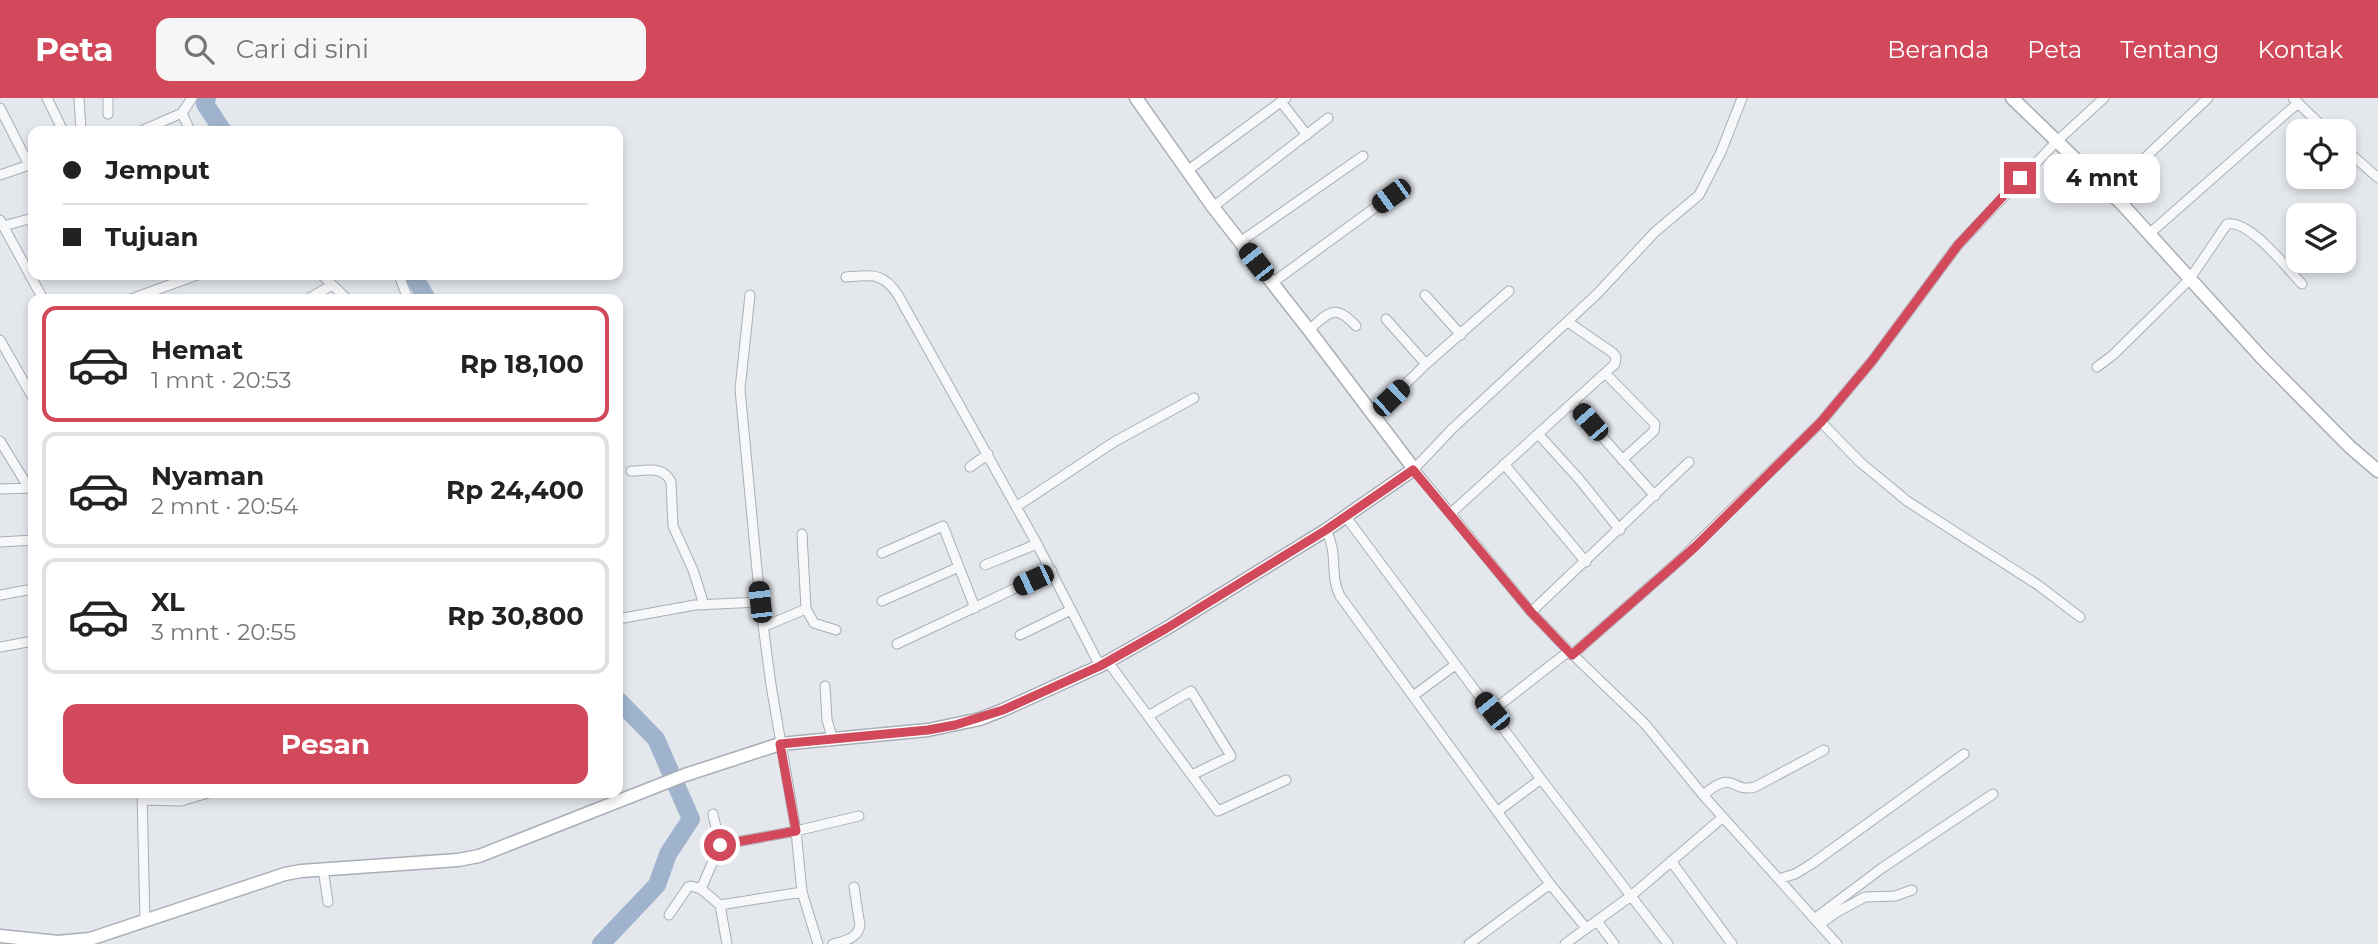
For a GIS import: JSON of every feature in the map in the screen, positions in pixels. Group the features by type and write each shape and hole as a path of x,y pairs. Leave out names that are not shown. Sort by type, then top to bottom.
{"street":[{"path":"47,98 61,126"},
{"path":"79,98 81,126"},
{"path":"108,98 108,114"},
{"path":"152,126 182,113 192,98"},
{"path":"1136,98 1213,207 1310,330 1413,470 1531,612 1645,724 1703,795 1837,944"},
{"path":"0,936 58,942 75,941 113,933 285,874 323,869 409,865 479,856 685,775 780,744 955,725 1003,710 1104,664 1326,530 1413,470 1452,429 1568,322 1655,232 1699,195 1721,152 1742,98"},
{"path":"2012,98 2109,192 2189,280 2350,447 2378,471"},
{"path":"1492,711 1570,653 1682,558 1821,422 1872,361 1958,245 2056,142 2104,98"},
{"path":"2109,192 2208,98"},
{"path":"1187,171 1284,100 1307,135"},
{"path":"2149,234 2296,100 2315,119"},
{"path":"0,107 28,159"},
{"path":"182,113 188,126"},
{"path":"1213,207 1328,118"},
{"path":"1240,242 1363,156"},
{"path":"2356,159 2378,178"},
{"path":"0,175 28,166"},
{"path":"1272,283 1391,196"},
{"path":"28,220 2,229 28,266"},
{"path":"2097,367 2113,355 2189,280 2227,224 2232,223 2249,230 2302,284"},
{"path":"846,277 872,275 889,281 988,454 1071,610 1104,664 1148,716 1218,811 1286,780"},
{"path":"145,294 184,280"},
{"path":"326,280 342,294"},
{"path":"317,294 332,285"},
{"path":"1374,415 1426,364 1509,291"},
{"path":"750,295 740,389 760,602 780,744 796,831 802,892 818,944"},
{"path":"1425,295 1461,335"},
{"path":"1310,330 1327,314 1336,311 1346,315 1356,326"},
{"path":"1386,319 1426,364"},
{"path":"1451,513 1615,364 1616,357 1568,322"},
{"path":"0,340 28,389"},
{"path":"1605,374 1655,424 1654,431 1622,460"},
{"path":"1016,506 1114,442 1194,398"},
{"path":"1573,404 1655,496"},
{"path":"1821,422 1860,462 1915,507 2038,585 2080,617"},
{"path":"1539,435 1580,479 1620,530"},
{"path":"0,441 28,483"},
{"path":"970,467 988,454"},
{"path":"1531,612 1689,462"},
{"path":"1504,464 1586,562"},
{"path":"631,471 660,470 668,476 671,482 673,526 693,570 704,605"},
{"path":"0,489 28,488"},
{"path":"1346,517 1668,944"},
{"path":"882,552 943,526 975,608"},
{"path":"1326,530 1333,546 1336,587 1340,596 1550,884 1586,928"},
{"path":"802,534 806,609 814,623 836,630"},
{"path":"0,542 28,540"},
{"path":"985,565 1037,544"},
{"path":"882,601 959,567"},
{"path":"897,644 1052,571"},
{"path":"0,595 28,590"},
{"path":"623,618 704,605 760,602"},
{"path":"765,626 806,609"},
{"path":"1020,635 1071,610"},
{"path":"0,648 28,642"},
{"path":"1413,696 1455,665"},
{"path":"825,686 827,720 832,737"},
{"path":"1148,716 1191,691 1231,756 1192,775"},
{"path":"1703,795 1720,782 1755,787 1824,750"},
{"path":"1779,879 1801,871 1964,754"},
{"path":"1498,811 1541,779"},
{"path":"1817,921 1882,868 1993,794"},
{"path":"142,798 145,922"},
{"path":"158,798 181,801 191,798"},
{"path":"701,889 720,845 713,814"},
{"path":"720,845 859,816"},
{"path":"1565,944 1631,896 1723,817"},
{"path":"1671,861 1732,944"},
{"path":"323,869 328,902"},
{"path":"1469,944 1550,884"},
{"path":"668,915 688,887 695,886 720,905 727,944"},
{"path":"832,944 850,939 859,932 854,887"},
{"path":"1817,921 1865,897 1895,896 1912,890"},
{"path":"720,905 802,892"},
{"path":"1597,921 1614,944"}],"waterway":[{"path":"207,98 205,104 220,126"},
{"path":"416,280 424,294"},
{"path":"601,944 657,885 668,854 691,819 656,739 623,705"}],"route":[{"path":"720,845 796,831 780,744 928,730 980,719 1003,710 1100,666 1167,628 1326,530 1413,470 1531,612 1572,655 1696,546 1821,422 1872,361 1958,245 2020,178"}]}
